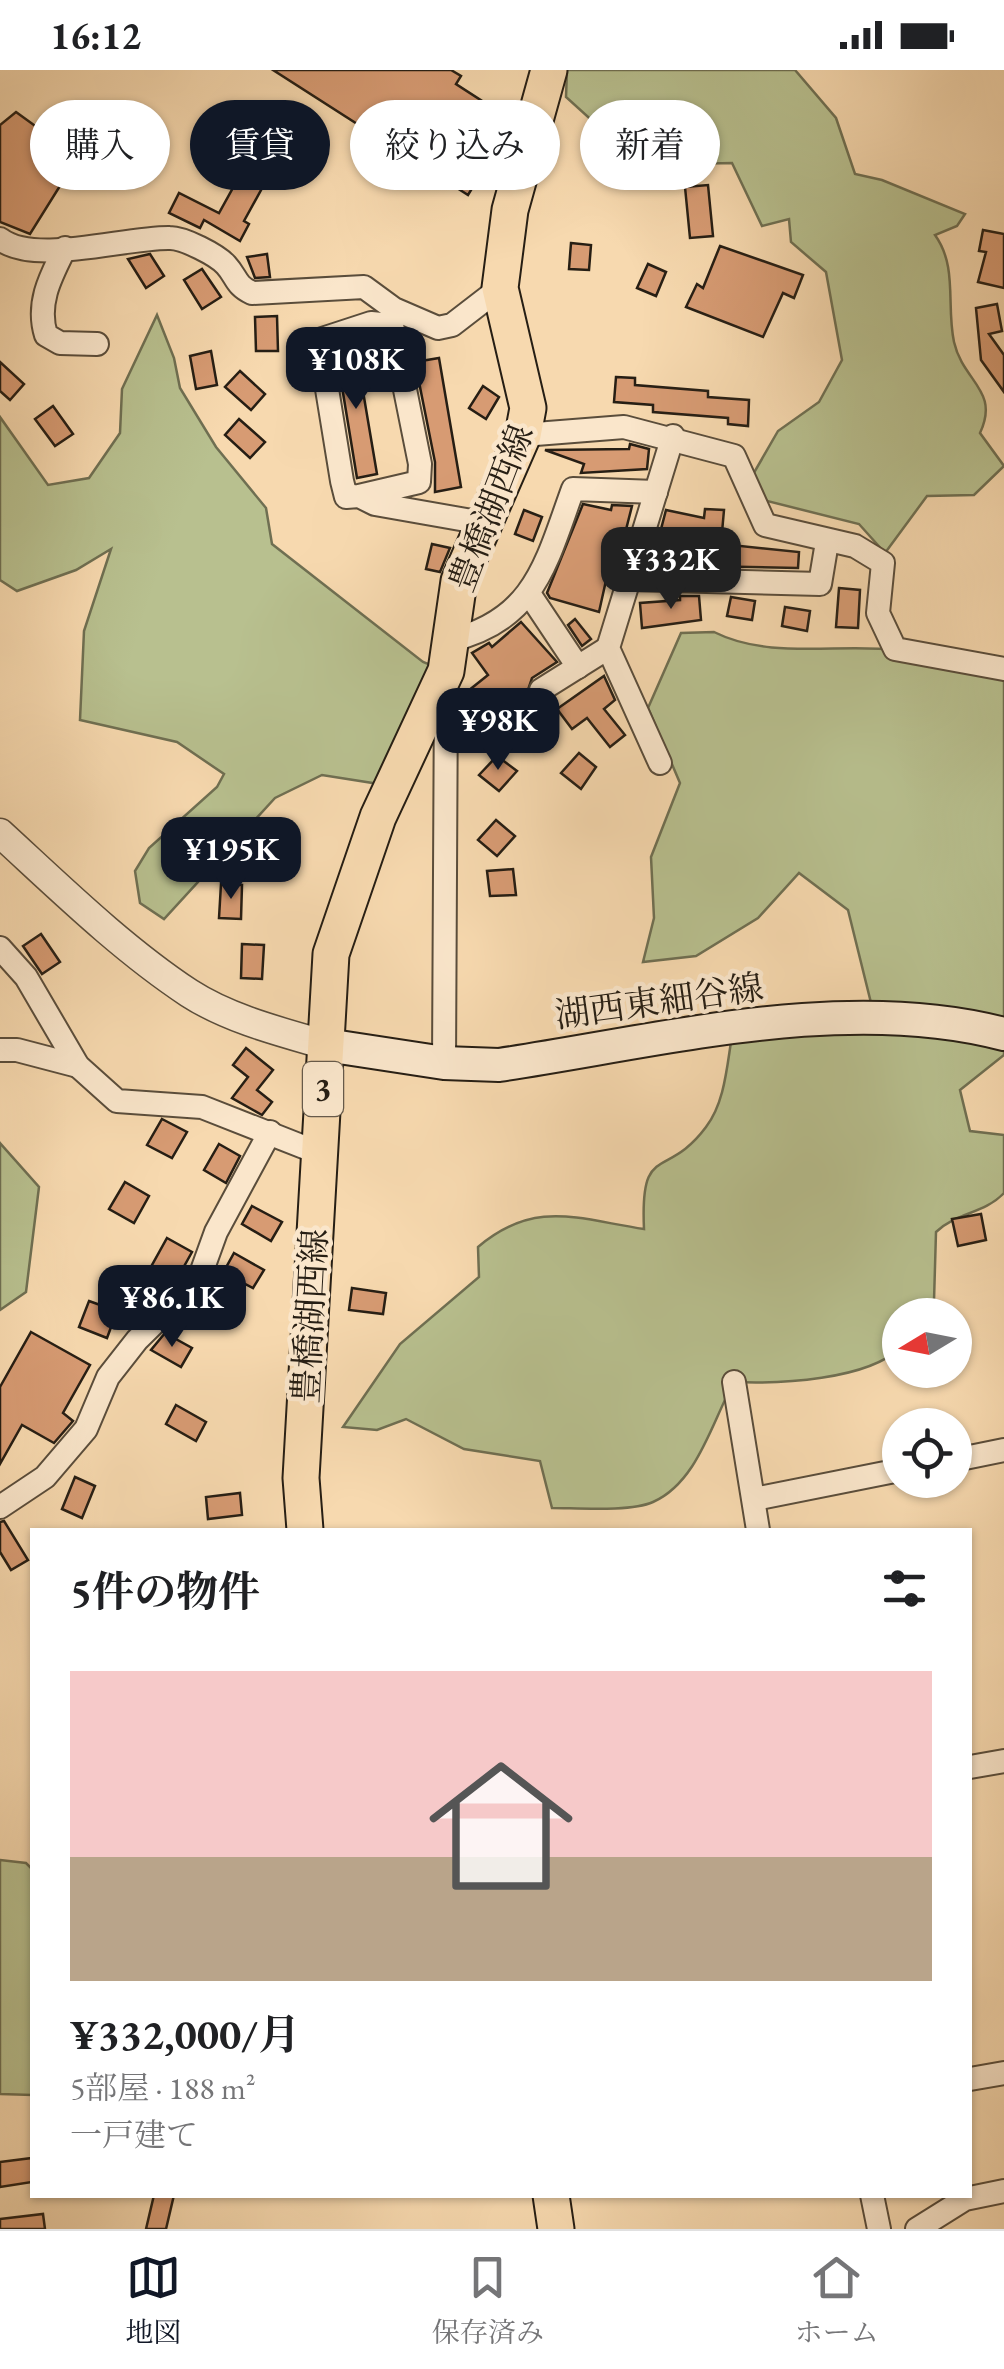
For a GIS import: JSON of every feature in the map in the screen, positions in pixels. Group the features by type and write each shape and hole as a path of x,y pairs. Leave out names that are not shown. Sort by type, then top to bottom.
{"main road":[{"name":"豊橋湖西線","path":"306,1528 301,1478 331,954 355,876 447,656 460,581 523,435 528,408 500,288 510,210 548,70"},
{"name":"湖西東細谷線","path":"326,1046 444,1064 499,1065 828,1016 962,1023 1004,1034"},
{"path":"551,2198 556,2229"}],"street":[{"path":"0,239 9,246 41,252 176,238 226,264 237,286 252,293 364,287 394,309 438,328 452,325 500,288"},
{"path":"66,248 47,284 42,322 46,335 60,343 98,344"},
{"path":"359,496 418,482 420,464 392,325 370,323 318,340 346,497 359,496 374,504 483,523"},
{"path":"523,435 624,426 673,436 734,456 765,525 855,546 883,563 878,613 895,649 1004,669"},
{"path":"540,690 608,648 673,436"},
{"path":"444,1064 447,656 530,595 573,488 656,492"},
{"path":"630,579 820,584 827,542"},
{"path":"530,595 578,668"},
{"path":"608,648 660,763"},
{"path":"0,833 104,926 191,994 263,1026 326,1046"},
{"path":"0,948 26,977 78,1066 116,1101 202,1108 319,1153"},
{"path":"0,1050 17,1050 78,1066"},
{"path":"0,1506 45,1477 86,1429 108,1377 136,1340 199,1280 216,1232 270,1132"},
{"path":"734,1382 758,1528"},
{"path":"972,1457 1004,1450"},
{"path":"754,1498 882,1473"},
{"path":"972,1767 1004,1761"},
{"path":"972,2079 1004,2073"},
{"path":"972,2197 1004,2191"},
{"path":"873,2198 879,2229"},
{"path":"916,2229 965,2198"}],"green space":[{"path":"567,70 795,70 836,118 855,174 882,180 965,214 957,226 935,235 947,260 954,342 986,406 980,433 1004,466 974,495 927,496 885,553 859,524 767,501 751,478 778,431 819,402 842,360 826,272 791,242 789,219 762,226 732,163 720,163 720,100 580,100 580,110 566,97"},
{"path":"157,315 174,358 180,388 216,447 266,508 272,544 423,662 446,671 392,786 322,775 275,798 164,919 140,903 135,871 149,848 217,787 224,774 177,742 80,720 84,631 111,549 76,570 17,591 0,580 0,417 48,485 89,478 120,433 122,389"},
{"path":"714,632 735,641 781,648 897,650 1004,668 1004,1055 960,1090 970,1131 1004,1135 1004,1193 936,1232 934,1298 882,1298 882,1360 822,1378 734,1382 693,1466 668,1493 653,1502 631,1507 552,1508 540,1461 464,1449 406,1419 377,1430 343,1427 400,1344 479,1277 478,1247 499,1232 519,1223 557,1216 644,1229 646,1184 651,1172 692,1143 713,1117 725,1081 733,1030 874,1015 848,910 799,873 758,918 696,956 643,962 654,918 651,857 680,783 648,708 681,633"},
{"path":"0,1143 39,1187 26,1292 0,1310"},
{"path":"0,1860 30,1867 30,2095 0,2094"}],"building":[{"path":"273,70 451,70 461,76 456,84 481,100 350,100 350,119 330,107 330,100 320,100"},
{"path":"16,112 30,122 30,190 57,190 30,234 0,222 0,125"},
{"path":"232,190 261,190 244,221 249,224 240,241 204,220 200,228 169,213 179,193 219,213"},
{"path":"685,190 708,190 713,236 690,238"},
{"path":"983,230 1004,234 1004,288 978,282 986,252 979,251"},
{"path":"571,243 591,245 589,270 569,269"},
{"path":"720,246 803,275 794,298 783,293 763,337 686,307 697,284 703,288"},
{"path":"150,254 164,276 146,288 128,259"},
{"path":"267,254 270,277 255,278 247,257"},
{"path":"648,264 666,272 656,296 637,288"},
{"path":"202,269 221,297 202,309 184,280"},
{"path":"997,304 1002,331 989,334 1004,355 1004,392 981,360 976,308"},
{"path":"277,316 278,351 256,351 255,317"},
{"path":"355,344 377,474 357,478 336,350"},
{"path":"211,351 217,385 196,389 190,356"},
{"path":"439,358 461,487 435,492 435,462 415,362"},
{"path":"0,362 24,384 10,400 0,391"},
{"path":"240,371 265,394 251,410 225,387"},
{"path":"616,377 635,378 635,385 708,391 708,397 749,400 748,426 728,424 728,418 653,412 653,405 614,402"},
{"path":"483,386 499,397 486,419 469,408"},
{"path":"53,406 73,434 55,446 35,419"},
{"path":"239,419 265,442 250,458 225,435"},
{"path":"630,444 649,449 647,469 581,473 584,464 545,450 629,449"},
{"path":"583,504 611,510 612,505 632,506 616,569 609,567 599,612 550,598 547,593"},
{"path":"705,509 724,510 721,544 799,552 798,568 697,566 654,556 666,510 704,518"},
{"path":"524,510 542,517 533,541 515,534"},
{"path":"432,544 450,548 440,572 426,569"},
{"path":"839,588 860,590 858,628 836,627"},
{"path":"680,596 699,596 701,620 642,628 640,603 680,600"},
{"path":"731,597 755,601 752,620 727,616"},
{"path":"785,607 810,611 807,631 782,626"},
{"path":"575,619 591,639 582,646 568,625"},
{"path":"521,622 557,662 532,678 527,693 514,703 506,693 484,711 468,691 488,675 472,653 489,643 492,647"},
{"path":"604,676 615,700 604,709 625,735 610,747 587,718 572,729 557,709"},
{"path":"579,753 596,767 581,789 561,773"},
{"path":"497,756 517,771 499,791 479,775"},
{"path":"496,820 515,836 497,856 478,840"},
{"path":"513,869 516,895 490,896 487,871"},
{"path":"221,884 242,885 241,919 219,918"},
{"path":"41,934 60,962 42,974 23,946"},
{"path":"242,944 264,945 262,979 241,978"},
{"path":"246,1048 273,1070 257,1090 272,1102 262,1115 232,1098 248,1077 233,1065"},
{"path":"162,1119 187,1132 172,1158 147,1145"},
{"path":"219,1144 240,1156 226,1183 204,1170"},
{"path":"125,1182 149,1196 134,1223 109,1209"},
{"path":"252,1206 282,1222 271,1241 242,1224"},
{"path":"981,1214 986,1240 958,1246 952,1219"},
{"path":"167,1238 192,1252 177,1279 169,1274 147,1309 124,1295 139,1269 147,1274"},
{"path":"234,1253 264,1270 253,1288 245,1284 224,1322 194,1305 213,1291"},
{"path":"352,1288 386,1293 383,1314 349,1310"},
{"path":"89,1301 117,1311 107,1338 79,1327"},
{"path":"31,1332 90,1365 63,1413 73,1421 54,1443 22,1425 0,1464 0,1387"},
{"path":"165,1333 192,1348 181,1367 151,1350"},
{"path":"176,1405 206,1422 196,1441 166,1424"},
{"path":"75,1477 95,1486 82,1518 62,1509"},
{"path":"240,1493 242,1515 208,1519 206,1497"},
{"path":"4,1521 28,1560 11,1570 0,1552 0,1522"},
{"path":"30,2158 30,2182 0,2187 0,2162"},
{"path":"153,2198 173,2198 166,2229 146,2229"},
{"path":"43,2214 45,2229 0,2229 0,2219"}]}
